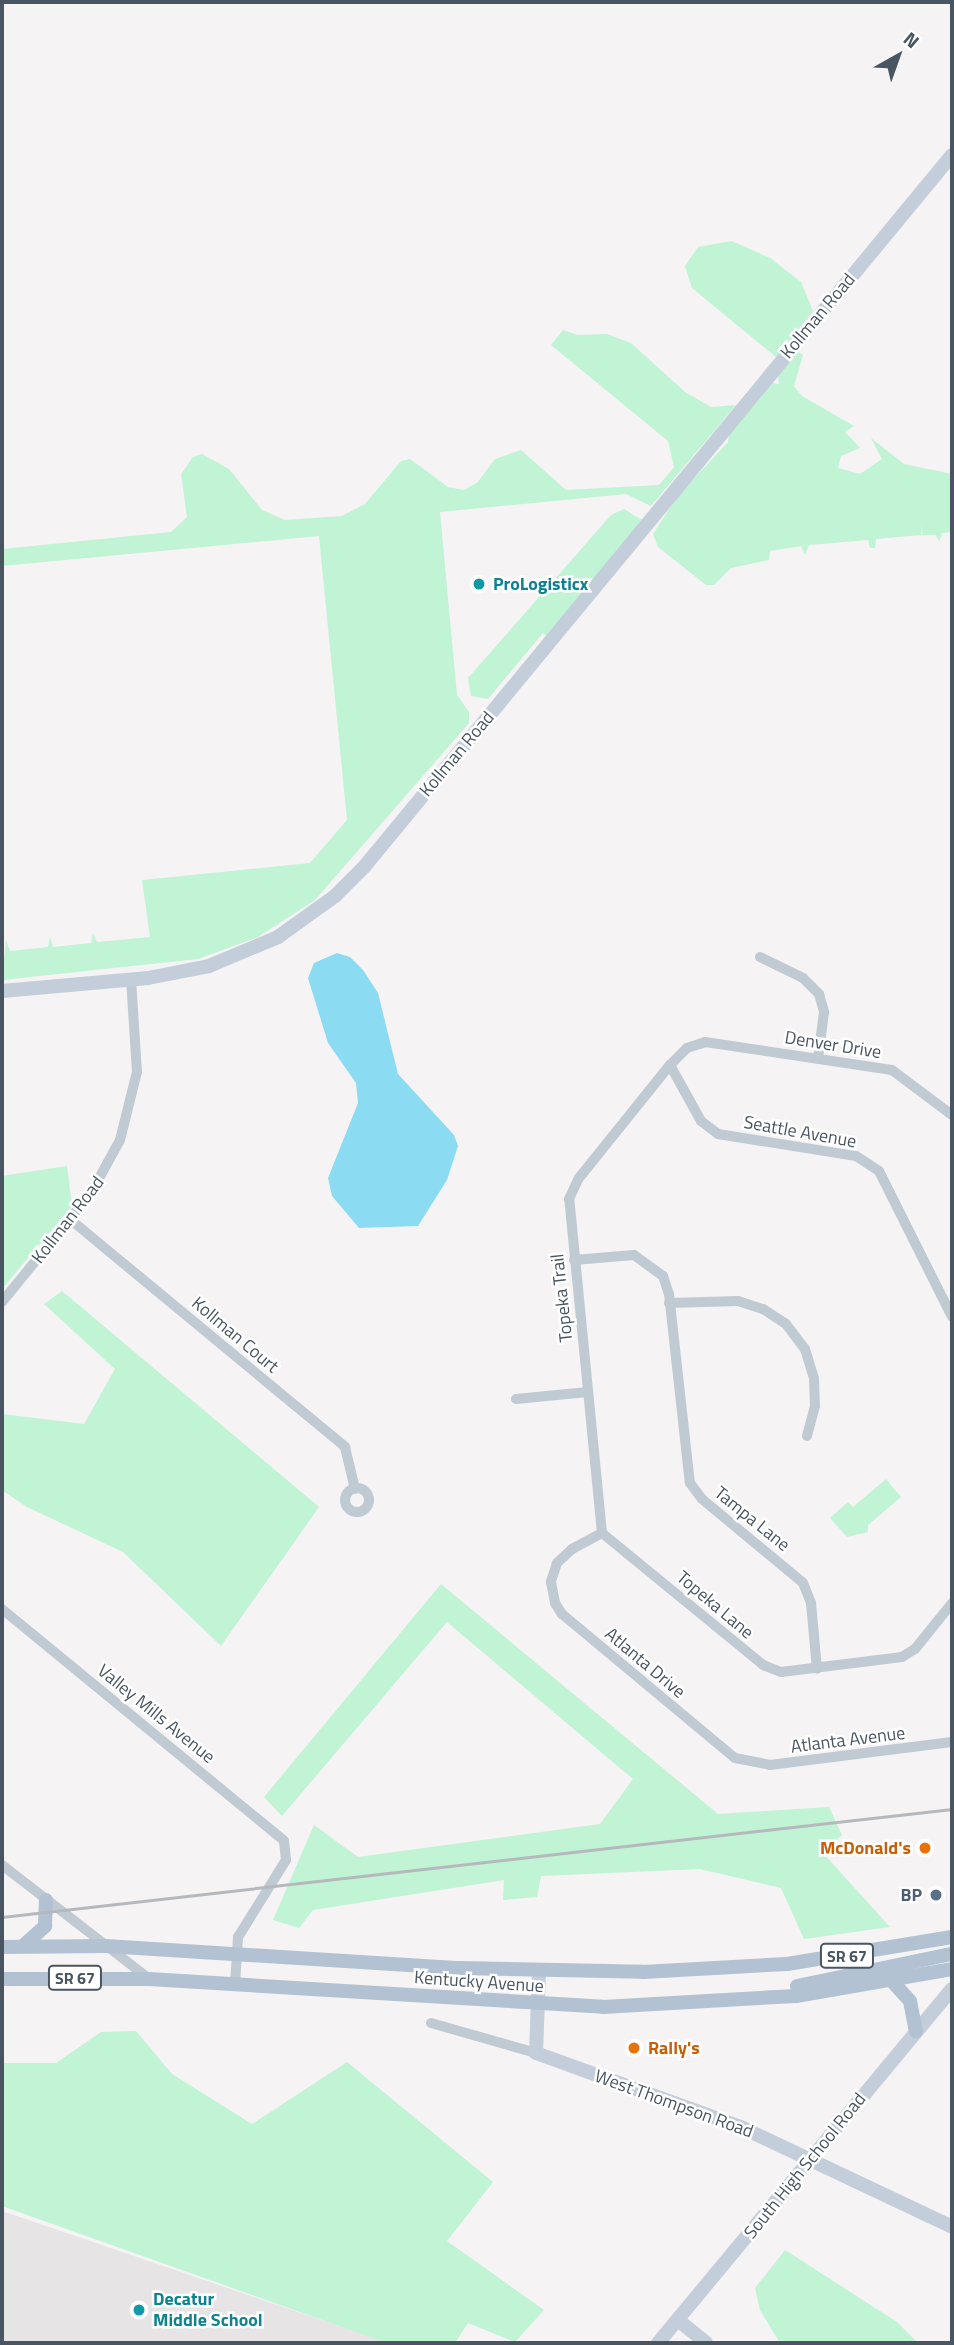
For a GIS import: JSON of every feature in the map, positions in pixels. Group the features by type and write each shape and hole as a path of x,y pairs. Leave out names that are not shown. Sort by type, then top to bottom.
{"main road":[{"path":"23,1946 45,1926 46,1900"},
{"name":"Kentucky Avenue","path":"2,1947 106,1946 539,1972 674,1972 759,1966 952,1937"},
{"path":"767,1999 782,1989 952,1954"},
{"name":"Kentucky Avenue","path":"2,1979 149,1979 603,2007 767,1999 952,1969"},
{"path":"892,1980 910,2001 916,2031"}],"street":[{"name":"Kollman Road","path":"2,1302 71,1220 111,1161 130,1110 138,1058 131,979 201,968 254,949 313,914 354,878 952,155"},
{"path":"760,957 803,978 819,994 824,1012 818,1059"},
{"path":"2,991 131,979"},
{"name":"Denver Drive","path":"694,1044 712,1043 898,1073 952,1115"},
{"name":"Topeka Trail","path":"602,1533 569,1205 574,1185 670,1065 694,1044"},
{"name":"Seattle Avenue","path":"670,1065 710,1129 856,1156 879,1171 952,1317"},
{"name":"Kollman Court","path":"71,1220 346,1448 355,1489"},
{"name":"Tampa Lane","path":"574,1260 641,1257 663,1276 669,1303 690,1483 702,1499 805,1585 817,1669"},
{"path":"669,1303 738,1301 763,1309 786,1324 805,1349 814,1379 816,1405 807,1436"},
{"path":"516,1399 587,1392"},
{"name":"Topeka Lane","path":"602,1533 763,1665 781,1672 906,1656 952,1603"},
{"name":"Atlanta Drive","path":"602,1533 570,1550 554,1568 552,1595 562,1614 729,1753 748,1763"},
{"name":"Valley Mills Avenue","path":"2,1609 280,1837 288,1847 286,1860 242,1927 237,1953"},
{"name":"Atlanta Avenue","path":"748,1763 770,1765 952,1742"},
{"path":"2,1865 149,1979"},
{"path":"235,1985 237,1953"},
{"path":"536,2053 539,1972"},
{"name":"South High School Road","path":"658,2343 952,1989"},
{"name":"West Thompson Road","path":"431,2023 536,2053 721,2119 952,2227"},
{"path":"678,2320 706,2343"}],"shaded area":[{"path":"2,2211 383,2341 387,2343 2,2343"}],"green space":[{"path":"732,241 770,258 801,282 813,311 776,357 692,288 685,266 698,247"},
{"path":"563,330 577,335 607,334 631,343 685,392 711,407 736,405 651,506 626,494 440,512 457,695 469,712 469,723 315,900 258,937 198,959 2,980 6,940 10,951 48,947 50,937 53,947 91,943 93,933 97,942 150,937 142,880 310,863 347,820 319,536 2,566 2,549 171,532 187,517 181,474 193,457 202,454 229,469 262,510 285,520 342,516 365,504 401,461 410,459 448,487 464,490 477,483 495,459 521,450 566,490 659,485 674,467 668,441 551,345"},
{"path":"798,352 803,355 794,386 802,396 854,426 845,432 860,448 841,456 838,468 860,474 882,459 871,438 904,464 952,474 952,532 942,533 939,542 936,535 922,535 921,524 921,535 876,539 875,548 870,548 868,540 809,545 805,555 801,546 770,551 769,560 731,568 714,585 706,585 658,547 653,534 677,497 728,442 729,435 773,383 779,384 778,376"},
{"path":"624,509 642,520 547,637 543,633 488,699 471,696 468,678 611,515"},
{"path":"67,1166 72,1206 2,1289 2,1176"},
{"path":"62,1291 319,1507 221,1646 123,1552 27,1507 2,1490 2,1414 84,1424 115,1369 44,1304"},
{"path":"886,1479 901,1497 868,1525 868,1532 847,1537 830,1518 848,1502 853,1507"},
{"path":"441,1584 718,1814 829,1807 842,1835 823,1853 890,1927 804,1939 781,1888 700,1869 541,1876 537,1897 503,1900 504,1880 313,1910 299,1928 273,1920 314,1825 358,1857 600,1824 633,1779 447,1622 282,1816 264,1797"},
{"path":"136,2031 172,2074 252,2124 347,2062 493,2182 447,2241 544,2310 515,2342 468,2323 455,2343 387,2343 2,2206 2,2063 56,2063 101,2032"},
{"path":"785,2250 897,2322 918,2343 780,2343 760,2310 755,2288"}],"water":[{"path":"337,953 350,957 363,970 378,993 398,1074 454,1135 458,1146 447,1180 418,1226 359,1228 332,1196 328,1178 358,1103 356,1083 328,1043 308,978 314,963"}],"railway":[{"path":"2,1917 952,1809"}],"place":[{"name":"ProLogisticx","path":"479,584"},
{"name":"McDonald's","path":"925,1848"},
{"name":"BP","path":"936,1895"},
{"name":"Rally's","path":"634,2048"},
{"name":"Decatur Middle School","path":"139,2310"}]}
